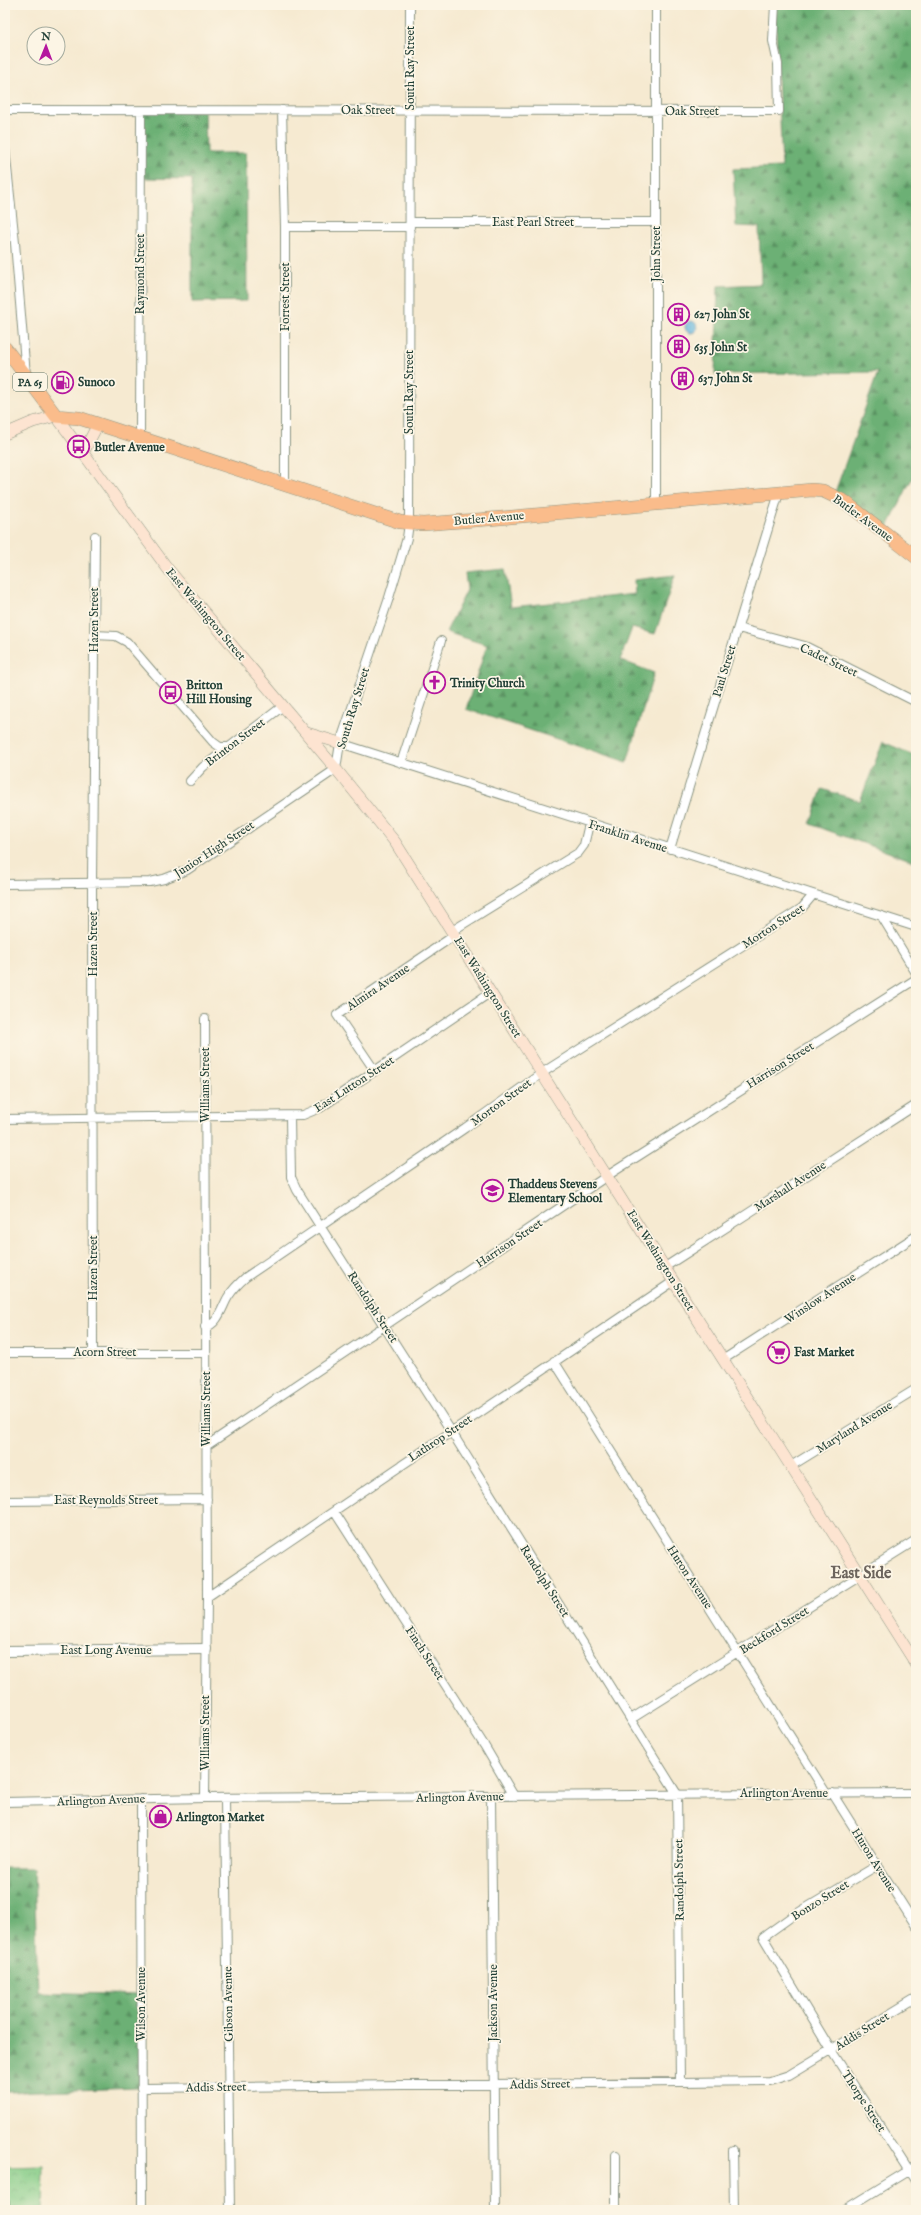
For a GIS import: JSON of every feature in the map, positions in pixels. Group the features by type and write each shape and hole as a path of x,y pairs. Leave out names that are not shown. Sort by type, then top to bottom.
{"main road":[{"name":"East Washington Street","path":"5,348 168,569 336,769 395,842 916,1664"},
{"name":"Butler Avenue","path":"56,416 78,418 98,424 409,523 489,519 812,490 834,495 916,556"},
{"path":"5,434 33,422 56,416"},
{"path":"83,453 98,424"},
{"path":"306,733 340,744"}],"street":[{"name":"South Ray Street","path":"336,769 340,744 388,601 407,538 409,523 410,5"},
{"name":"John Street","path":"656,5 656,504"},
{"name":"Oak Street","path":"5,110 779,111 778,64 773,36 776,5"},
{"name":"Forrest Street","path":"282,110 285,484"},
{"name":"Raymond Street","path":"140,438 141,111"},
{"path":"5,149 16,243 26,377"},
{"name":"East Pearl Street","path":"284,227 656,222"},
{"name":"Paul Street","path":"670,849 779,493"},
{"name":"Hazen Street","path":"93,1352 94,1118 92,883 95,536"},
{"name":"Cadet Street","path":"738,628 805,646 916,702"},
{"path":"94,635 116,636 128,642 216,745 229,747"},
{"path":"401,763 441,641"},
{"name":"Brinton Street","path":"190,781 203,767 283,706"},
{"name":"Franklin Avenue","path":"340,744 916,927"},
{"name":"Junior High Street","path":"5,884 150,882 174,876 187,870 336,769"},
{"name":"Almira Avenue","path":"375,1071 337,1015 454,933 578,853 584,844 589,824"},
{"name":"Morton Street","path":"205,1327 212,1325 228,1296 246,1277 320,1225 465,1128 542,1072 802,908 813,895"},
{"path":"882,917 916,973"},
{"name":"Harrison Street","path":"206,1446 385,1327 607,1176 916,979"},
{"name":"East Lutton Street","path":"5,1119 205,1118 290,1116 313,1112 491,992"},
{"name":"Williams Street","path":"205,1020 207,1597 205,1798"},
{"name":"Marshall Avenue","path":"665,1267 916,1106"},
{"name":"Randolph Street","path":"290,1116 293,1183 451,1431 677,1794 680,2082"},
{"name":"Winslow Avenue","path":"724,1360 916,1236"},
{"name":"Lathrop Street","path":"207,1597 674,1281"},
{"name":"Acorn Street","path":"5,1353 206,1353"},
{"name":"Huron Avenue","path":"554,1361 595,1423 657,1526 829,1793 878,1865 916,1926"},
{"name":"Maryland Avenue","path":"791,1466 916,1389"},
{"name":"East Reynolds Street","path":"5,1500 206,1499"},
{"name":"Finch Street","path":"334,1512 484,1745 514,1796"},
{"name":"Beckford Street","path":"631,1719 916,1540"},
{"name":"East Long Avenue","path":"5,1651 206,1649"},
{"name":"Arlington Avenue","path":"5,1802 205,1798 916,1793"},
{"name":"Jackson Avenue","path":"491,1796 495,2210"},
{"name":"Wilson Avenue","path":"141,1799 142,2210"},
{"name":"Gibson Avenue","path":"226,1799 230,2210"},
{"name":"Bonzo Street","path":"763,1937 791,1917 878,1865"},
{"name":"Thorpe Street","path":"763,1937 831,2050 912,2168 916,2182"},
{"name":"Addis Street","path":"141,2088 775,2080 789,2075 916,1998"},
{"path":"733,2150 734,2210"},
{"path":"616,2155 616,2210"},
{"path":"844,2210 856,2207 912,2168"},
{"path":"5,2203 5,2210"}],"green space":[{"path":"775,5 916,5 916,470 885,533 834,495 878,372 715,374 718,286 761,284 759,227 736,226 733,169 782,167"},
{"path":"141,111 205,111 206,153 246,153 247,301 192,302 192,179 141,178"},
{"path":"505,569 511,607 635,594 634,580 675,575 655,634 632,628 620,660 654,673 627,762 466,709 487,645 446,632 467,590 465,573"},
{"path":"883,742 916,756 916,862 810,824 822,789 860,801"},
{"path":"5,1868 34,1868 38,1992 141,1995 141,2088 5,2092"},
{"path":"44,2166 43,2210 5,2210 5,2167"}],"water":[{"path":"691,321 695,323 697,327 695,331 691,333 687,331 685,327 687,323"}],"place":[{"name":"627 John St","path":"679,314"},
{"name":"635 John St","path":"679,347"},
{"name":"637 John St","path":"683,378"},
{"name":"Sunoco","path":"63,382"},
{"name":"Butler Avenue","path":"78,447"},
{"name":"Trinity Church","path":"435,683"},
{"name":"Britton Hill Housing","path":"170,692"},
{"name":"Thaddeus Stevens Elementary School","path":"492,1191"},
{"name":"Fast Market","path":"778,1352"},
{"name":"Arlington Market","path":"160,1817"}],"district":[{"name":"East Side","path":"861,1572"}]}
